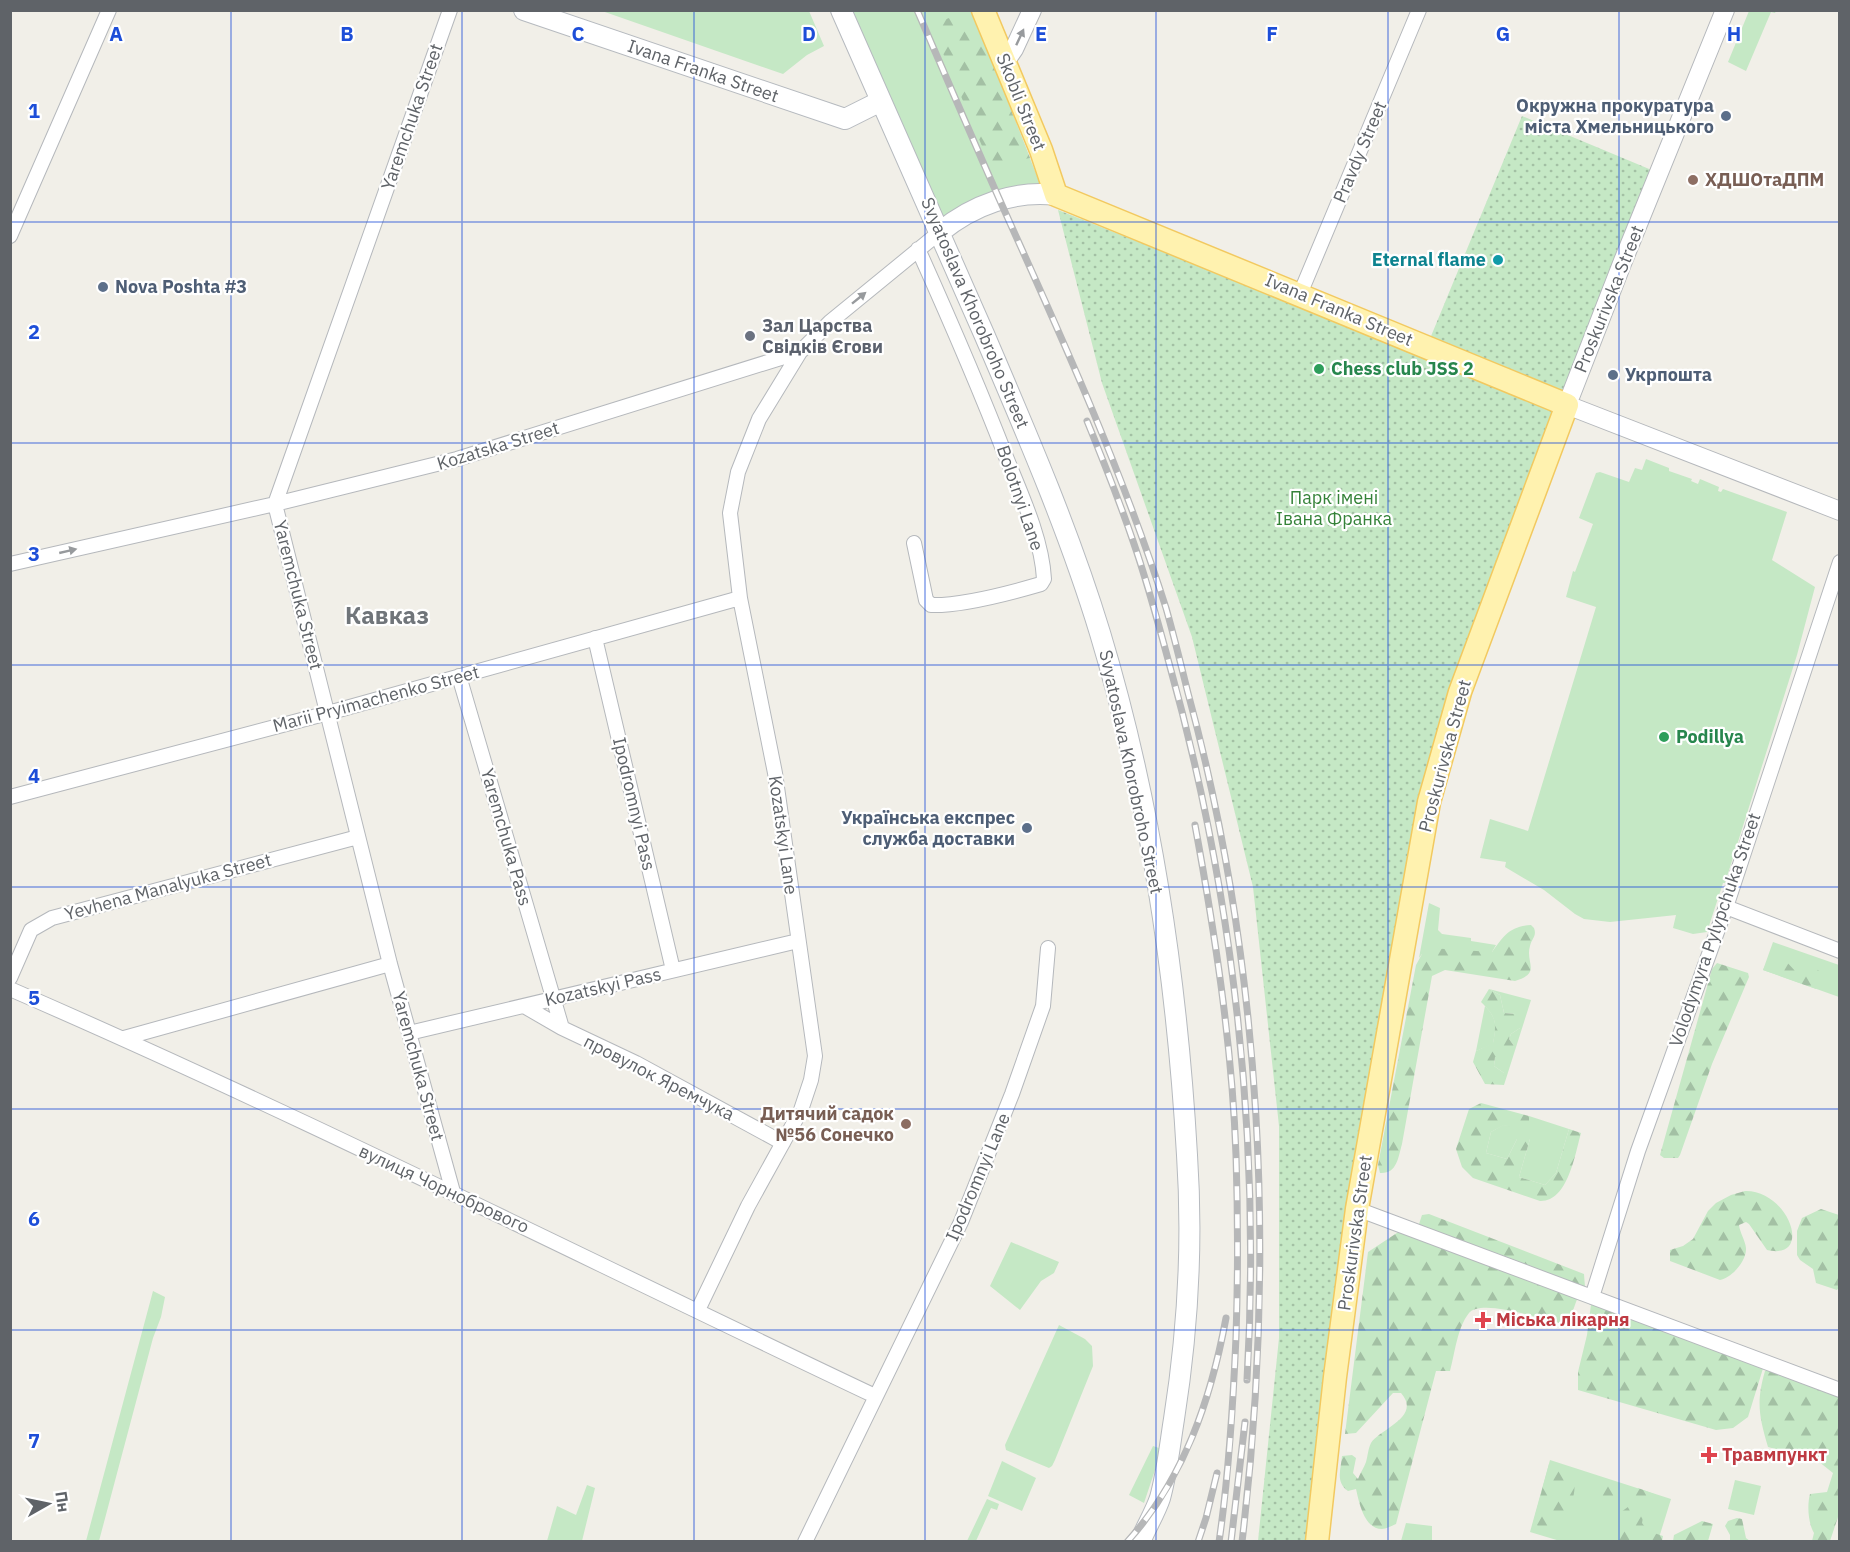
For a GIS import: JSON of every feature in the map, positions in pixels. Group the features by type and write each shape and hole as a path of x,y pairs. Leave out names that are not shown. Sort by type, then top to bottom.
{"main road":[{"name":"Ivana Franka Street","path":"524,10 844,118 881,101"},
{"name":"Svyatoslava Khorobroho Street","path":"841,10 1023,425 1062,525 1096,620 1130,748 1146,826 1168,953 1179,1042 1191,1211 1188,1310 1182,1371 1160,1498 1140,1542"},
{"name":"Skobli Street","path":"983,10 1041,150 1056,195"},
{"name":"Ivana Franka Street","path":"940,232 951,223 984,205 1028,194 1056,195 1567,405"},
{"name":"Proskurivska Street","path":"1317,1542 1335,1377 1357,1209 1429,802 1460,692 1567,405"}],"street":[{"path":"10,236 16,210 109,10"},
{"name":"Yaremchuka Street","path":"450,10 275,504 390,964 453,1192"},
{"path":"1005,62 1014,49 1032,10"},
{"name":"Pravdy Street","path":"1300,294 1419,10"},
{"name":"Proskurivska Street","path":"1567,405 1725,10"},
{"name":"Kozatska Street","path":"10,564 275,504 457,459 800,352 830,322 940,232"},
{"name":"Bolotnyi Lane","path":"914,543 926,600 931,605 957,603 1029,588 1041,584 1044,579 1039,548 1022,495 976,380 918,249"},
{"name":"Kozatskyi Lane","path":"698,1310 748,1206 801,1110 811,1080 815,1056 775,773 740,598 730,513 738,472 759,419 800,352"},
{"name":"Ivana Franka Street","path":"1567,405 1839,512"},
{"name":"Volodymyra Pylypchuka Street","path":"1592,1297 1638,1150 1726,907 1839,562"},
{"name":"Marii Pryimachenko Street","path":"10,797 328,713 740,598"},
{"name":"Ipodromnyi Pass","path":"595,638 673,970"},
{"name":"Yaremchuka Pass","path":"459,676 553,999"},
{"name":"Yevhena Manalyuka Street","path":"10,978 31,930 52,918 358,837"},
{"path":"1726,907 1839,951"},
{"name":"Kozatskyi Pass","path":"409,1033 798,940"},
{"name":"Ipodromnyi Lane","path":"805,1542 961,1222 1012,1094 1043,1006 1048,948"},
{"path":"124,1038 390,964"},
{"name":"вулиця Чорнобрового","path":"10,989 124,1038 453,1192 875,1396"},
{"name":"провулок Яремчука","path":"553,999 562,1028 636,1064 783,1143"},
{"path":"524,1006 562,1028"},
{"path":"1357,1209 1839,1390"}],"green space":[{"path":"602,11 809,11 824,46 807,55 783,74"},
{"path":"847,11 972,11 1044,194 942,222"},
{"path":"972,11 1030,158 990,165 931,25"},
{"path":"1749,11 1776,11 1771,12 1746,71 1728,62"},
{"path":"1522,116 1654,171 1563,396 1429,341"},
{"name":"Парк імені Івана Франка","path":"1058,210 1558,408 1454,690 1309,1541 1258,1541 1279,1338 1279,1126 1253,887 1192,637 1102,383"},
{"name":"Podillya","path":"1646,459 1669,468 1669,471 1692,479 1691,481 1698,484 1700,479 1719,487 1718,491 1721,492 1723,489 1787,512 1772,560 1815,587 1797,655 1725,883 1723,883 1707,932 1693,934 1673,928 1676,915 1610,922 1584,919 1544,890 1505,867 1506,862 1480,858 1490,819 1528,831 1596,607 1566,597 1573,571 1575,572 1593,524 1579,518 1596,473 1600,472 1629,482 1635,468 1642,470"},
{"path":"1429,903 1440,908 1438,930 1442,934 1471,938 1471,941 1496,945 1492,952 1422,954 1419,958"},
{"path":"1531,925 1535,933 1529,952 1531,967 1528,975 1523,978 1515,981 1445,970 1432,976 1402,1144 1393,1168 1386,1173 1380,1173 1378,1165 1416,965 1422,954 1429,948 1492,952 1503,937 1512,930"},
{"path":"1773,942 1839,965 1839,997 1763,970"},
{"path":"1783,958 1797,973 1816,969 1821,972 1822,978 1816,989 1763,970 1771,961"},
{"path":"1717,963 1748,973 1749,977 1712,1064 1680,1155 1678,1158 1664,1158 1660,1155 1712,969"},
{"path":"1489,989 1531,1000 1504,1085 1504,1073 1494,1066 1495,1056 1514,1046 1509,1039 1511,1034 1520,1028 1515,1014 1504,1013 1500,995"},
{"path":"1489,989 1500,995 1504,1013 1515,1014 1523,1019 1520,1028 1511,1034 1509,1039 1514,1046 1510,1053 1495,1057 1494,1066 1504,1073 1504,1085 1485,1084 1473,1062 1476,1051 1493,1043 1494,1020 1481,1002"},
{"path":"1485,1006 1495,1023 1493,1044 1476,1051"},
{"path":"1481,1103 1529,1116 1529,1126 1523,1130 1504,1125 1491,1132 1486,1153 1507,1159 1517,1139 1524,1134 1530,1139 1519,1177 1545,1185 1556,1173 1569,1129 1581,1133 1569,1175 1557,1194 1550,1199 1540,1201 1473,1178 1462,1167 1456,1149 1469,1109"},
{"path":"1529,1116 1569,1129 1556,1173 1545,1185 1519,1177 1530,1139 1517,1139 1507,1159 1486,1153 1491,1132 1503,1125 1529,1126"},
{"path":"1745,1191 1761,1194 1774,1201 1784,1212 1790,1224 1792,1236 1790,1245 1781,1251 1767,1250 1746,1222 1739,1225 1746,1253 1734,1272 1725,1279 1720,1280 1670,1261 1670,1250 1683,1246 1693,1239 1708,1211 1716,1203"},
{"path":"1821,1209 1839,1215 1840,1286 1837,1290 1816,1283 1813,1269 1797,1255 1797,1231 1802,1218"},
{"path":"1429,1214 1584,1274 1585,1287 1569,1318 1559,1323 1498,1309 1476,1309 1469,1313 1459,1333 1450,1371 1436,1371 1396,1524 1382,1529 1371,1525 1361,1507 1356,1489 1348,1491 1341,1484 1340,1479 1342,1456 1352,1455 1356,1458 1353,1473 1358,1479 1371,1443 1397,1422 1406,1409 1406,1401 1401,1393 1393,1393 1356,1433 1345,1434 1368,1252 1406,1227 1421,1232 1419,1224 1422,1215"},
{"path":"1011,1242 1059,1262 1054,1273 1041,1281 1020,1310 990,1286"},
{"path":"153,1291 165,1297 161,1317 153,1338 99,1541 86,1541"},
{"path":"1592,1297 1765,1362 1748,1417 1733,1428 1716,1430 1578,1390 1578,1372 1587,1335"},
{"path":"1059,1325 1085,1339 1092,1346 1093,1366 1055,1460 1049,1468 1006,1450 1005,1445"},
{"path":"1772,1369 1839,1395 1839,1514 1830,1541 1812,1541 1814,1533 1809,1519 1809,1503 1810,1494 1827,1492 1833,1473 1818,1461 1768,1447 1761,1418 1760,1392 1765,1371"},
{"path":"1153,1446 1162,1449 1144,1503 1129,1495"},
{"path":"1550,1460 1671,1499 1658,1541 1560,1541 1530,1532"},
{"path":"1002,1461 1036,1478 1022,1511 988,1496"},
{"path":"1549,1464 1569,1475 1574,1485 1573,1498 1564,1520 1556,1528 1550,1529 1533,1523"},
{"path":"1735,1480 1761,1486 1754,1515 1728,1509"},
{"path":"587,1485 595,1488 582,1541 547,1541 557,1506 576,1515"},
{"path":"1613,1485 1620,1492 1616,1502 1605,1506 1597,1499 1596,1491 1604,1486"},
{"path":"1638,1488 1654,1494 1644,1511 1642,1523 1648,1531 1663,1536 1662,1541 1617,1541 1619,1525 1615,1521 1617,1515 1632,1504"},
{"path":"987,1499 999,1504 997,1510 991,1508 976,1541 967,1541"},
{"path":"1742,1519 1746,1538 1750,1541 1730,1541 1730,1535 1725,1526 1728,1521"},
{"path":"1702,1521 1713,1524 1708,1541 1673,1541 1674,1535"},
{"path":"1406,1523 1432,1526 1432,1541 1401,1541"}],"railway":[{"path":"917,10 1073,365 1132,510 1166,608 1213,797 1233,902 1247,1008 1256,1115 1260,1222 1258,1329 1253,1436 1242,1542"},
{"path":"1087,421 1111,480 1143,571 1192,751 1211,839 1238,1018 1246,1109 1250,1199 1247,1380"},
{"path":"1195,825 1222,989 1231,1072 1236,1155 1238,1246 1236,1337 1230,1440 1219,1542"},
{"path":"1127,1542 1147,1518 1164,1492 1192,1437 1212,1378 1226,1318"},
{"path":"1231,1542 1245,1422"},
{"path":"1198,1542 1217,1473"}],"place":[{"name":"Окружна прокуратура міста Хмельницького","path":"1726,116"},
{"name":"ХДШОтаДПМ","path":"1693,180"},
{"name":"Eternal flame","path":"1498,260"},
{"name":"Nova Poshta #3","path":"103,287"},
{"name":"Зал Царства Свідків Єгови","path":"750,336"},
{"name":"Chess club JSS 2","path":"1319,369"},
{"name":"Укрпошта","path":"1613,375"},
{"name":"Podillya","path":"1664,737"},
{"name":"Українська експрес служба доставки","path":"1027,828"},
{"name":"Дитячий садок №56 Сонечко","path":"906,1124"},
{"name":"Міська лікарня","path":"1483,1320"},
{"name":"Травмпункт","path":"1709,1455"}],"district":[{"name":"Кавказ","path":"387,616"}]}
